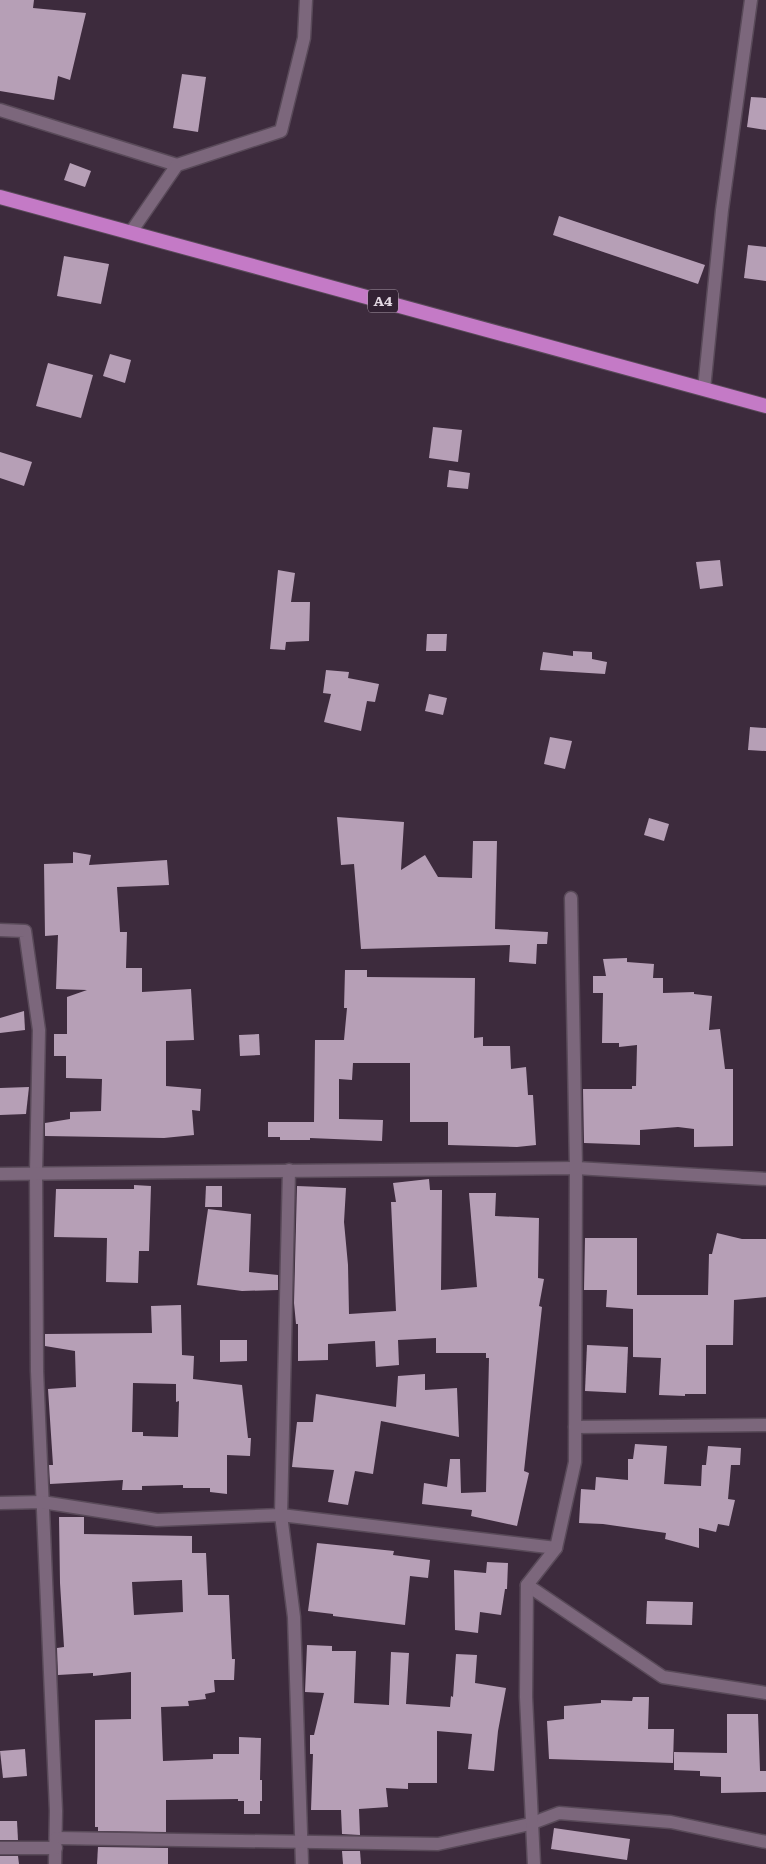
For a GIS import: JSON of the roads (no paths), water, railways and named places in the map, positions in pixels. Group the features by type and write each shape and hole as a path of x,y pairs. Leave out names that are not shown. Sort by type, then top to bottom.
{"highway":[{"name":"A4","path":"0,197 766,406"}],"street":[{"path":"0,110 177,165 282,131 304,38 306,0"},
{"path":"704,389 722,210 751,0"},
{"path":"130,232 177,165"},
{"path":"534,1864 530,1824 526,1697 527,1585 556,1548 575,1462 576,1168 571,898"},
{"path":"0,930 25,931 39,1030 36,1172 37,1371 56,1864"},
{"path":"0,1174 36,1172 576,1168 766,1178"},
{"path":"289,1170 281,1515 294,1617 302,1864"},
{"path":"575,1427 766,1424"},
{"path":"0,1503 42,1502 157,1520 281,1515 556,1548"},
{"path":"527,1585 663,1677 766,1693"},
{"path":"0,1848 56,1843 302,1842 438,1844 530,1824 559,1813 671,1822 766,1842"}]}
